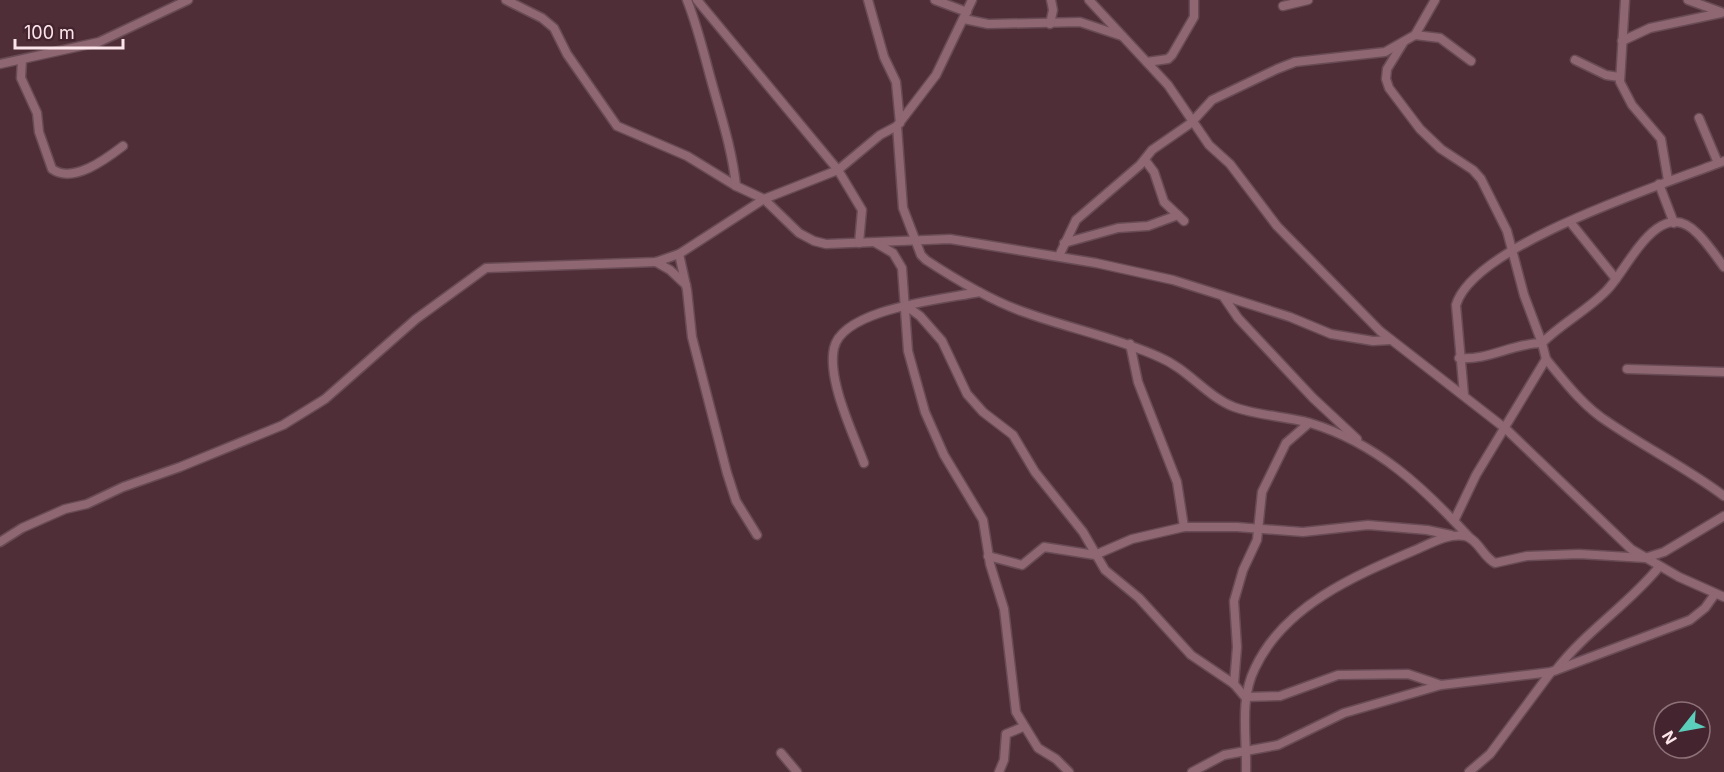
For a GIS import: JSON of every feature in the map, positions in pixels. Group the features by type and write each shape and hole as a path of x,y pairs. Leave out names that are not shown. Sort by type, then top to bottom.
{"street":[{"path":"0,64 99,42 188,0"},
{"path":"506,0 542,18 554,28 567,54 617,126 687,156 736,186 765,199 792,228 814,242 966,240 1059,256 1173,280 1290,317 1331,334 1373,341 1391,340"},
{"path":"687,0 698,27 722,114 733,158 736,186"},
{"path":"698,0 838,170 862,210 859,243"},
{"path":"868,0 884,57 896,82 903,208 914,239 926,260 979,292 1023,312 1130,345 1182,369 1231,406 1309,423 1334,431 1364,446 1401,469 1495,562 1527,556 1571,554 1645,558 1664,552 1724,516"},
{"path":"935,0 988,24 1080,22 1123,36"},
{"path":"0,542 30,524 66,508 87,504 123,487 198,460 283,425 325,399 416,319 486,268 656,262 680,254 765,199 838,170 880,135 899,124 936,75 972,0"},
{"path":"1050,24 1053,10 1051,0"},
{"path":"1089,0 1148,62 1214,151 1230,164 1277,226 1391,340 1506,429 1631,549 1659,567 1719,596 1690,620 1553,671 1441,685 1335,716 1285,742 1216,758 1192,772"},
{"path":"1148,62 1168,59 1172,55 1194,17 1194,0"},
{"path":"1283,6 1308,0"},
{"path":"1059,256 1076,220 1145,160 1152,150 1193,120 1212,100 1276,69 1335,56 1380,54 1415,35 1435,0"},
{"path":"1625,0 1619,77 1632,105 1653,127 1660,139 1663,182 1674,223"},
{"path":"1689,0 1723,13"},
{"path":"1622,41 1650,28 1723,13"},
{"path":"1415,35 1445,40 1471,61"},
{"path":"1403,43 1387,69 1386,79 1389,88 1427,136 1441,149 1477,174 1514,249 1524,295 1546,359 1568,386 1606,421 1697,475 1724,496"},
{"path":"22,60 21,78 37,114 39,132 52,169 63,173 90,167 123,146"},
{"path":"1575,60 1606,75 1619,77"},
{"path":"1464,395 1456,305 1459,296 1470,281 1514,249 1663,182 1721,162 1699,118"},
{"path":"1064,243 1118,228 1148,226 1181,218 1164,202 1154,172 1145,160"},
{"path":"1571,223 1616,279"},
{"path":"1459,358 1475,358 1518,346 1542,343 1560,326 1605,292 1653,229 1674,223 1689,226 1698,233 1724,267"},
{"path":"874,242 889,249 902,268 910,360 925,412 944,455 983,520 988,556 1004,609 1014,708 1023,727 1038,748 1056,759 1069,772"},
{"path":"680,254 692,336 727,473 736,501 757,535"},
{"path":"656,262 670,270 686,285"},
{"path":"864,463 837,388 834,346 842,335 859,320 905,305 979,292"},
{"path":"1223,297 1238,318 1313,398 1364,446"},
{"path":"905,305 920,316 942,340 967,394 983,412 1013,435 1035,472 1083,532 1105,570 1139,598 1191,655 1234,684 1245,697"},
{"path":"1130,345 1138,382 1176,482 1184,527"},
{"path":"1454,521 1476,475 1506,429 1546,359"},
{"path":"1627,369 1724,372"},
{"path":"1234,684 1237,646 1234,602 1259,528 1264,483 1286,443 1309,423"},
{"path":"988,556 1022,565 1044,547 1095,555 1132,539 1184,527 1259,528 1303,532 1368,525 1427,530 1470,538"},
{"path":"1246,772 1245,697 1262,656 1281,632 1317,600 1348,579 1451,535"},
{"path":"1469,772 1490,754 1553,671 1572,650 1633,597 1659,567"},
{"path":"1245,697 1280,696 1338,675 1408,674 1441,685"},
{"path":"999,772 1005,760 1006,734 1023,727"},
{"path":"781,753 797,772"}]}
